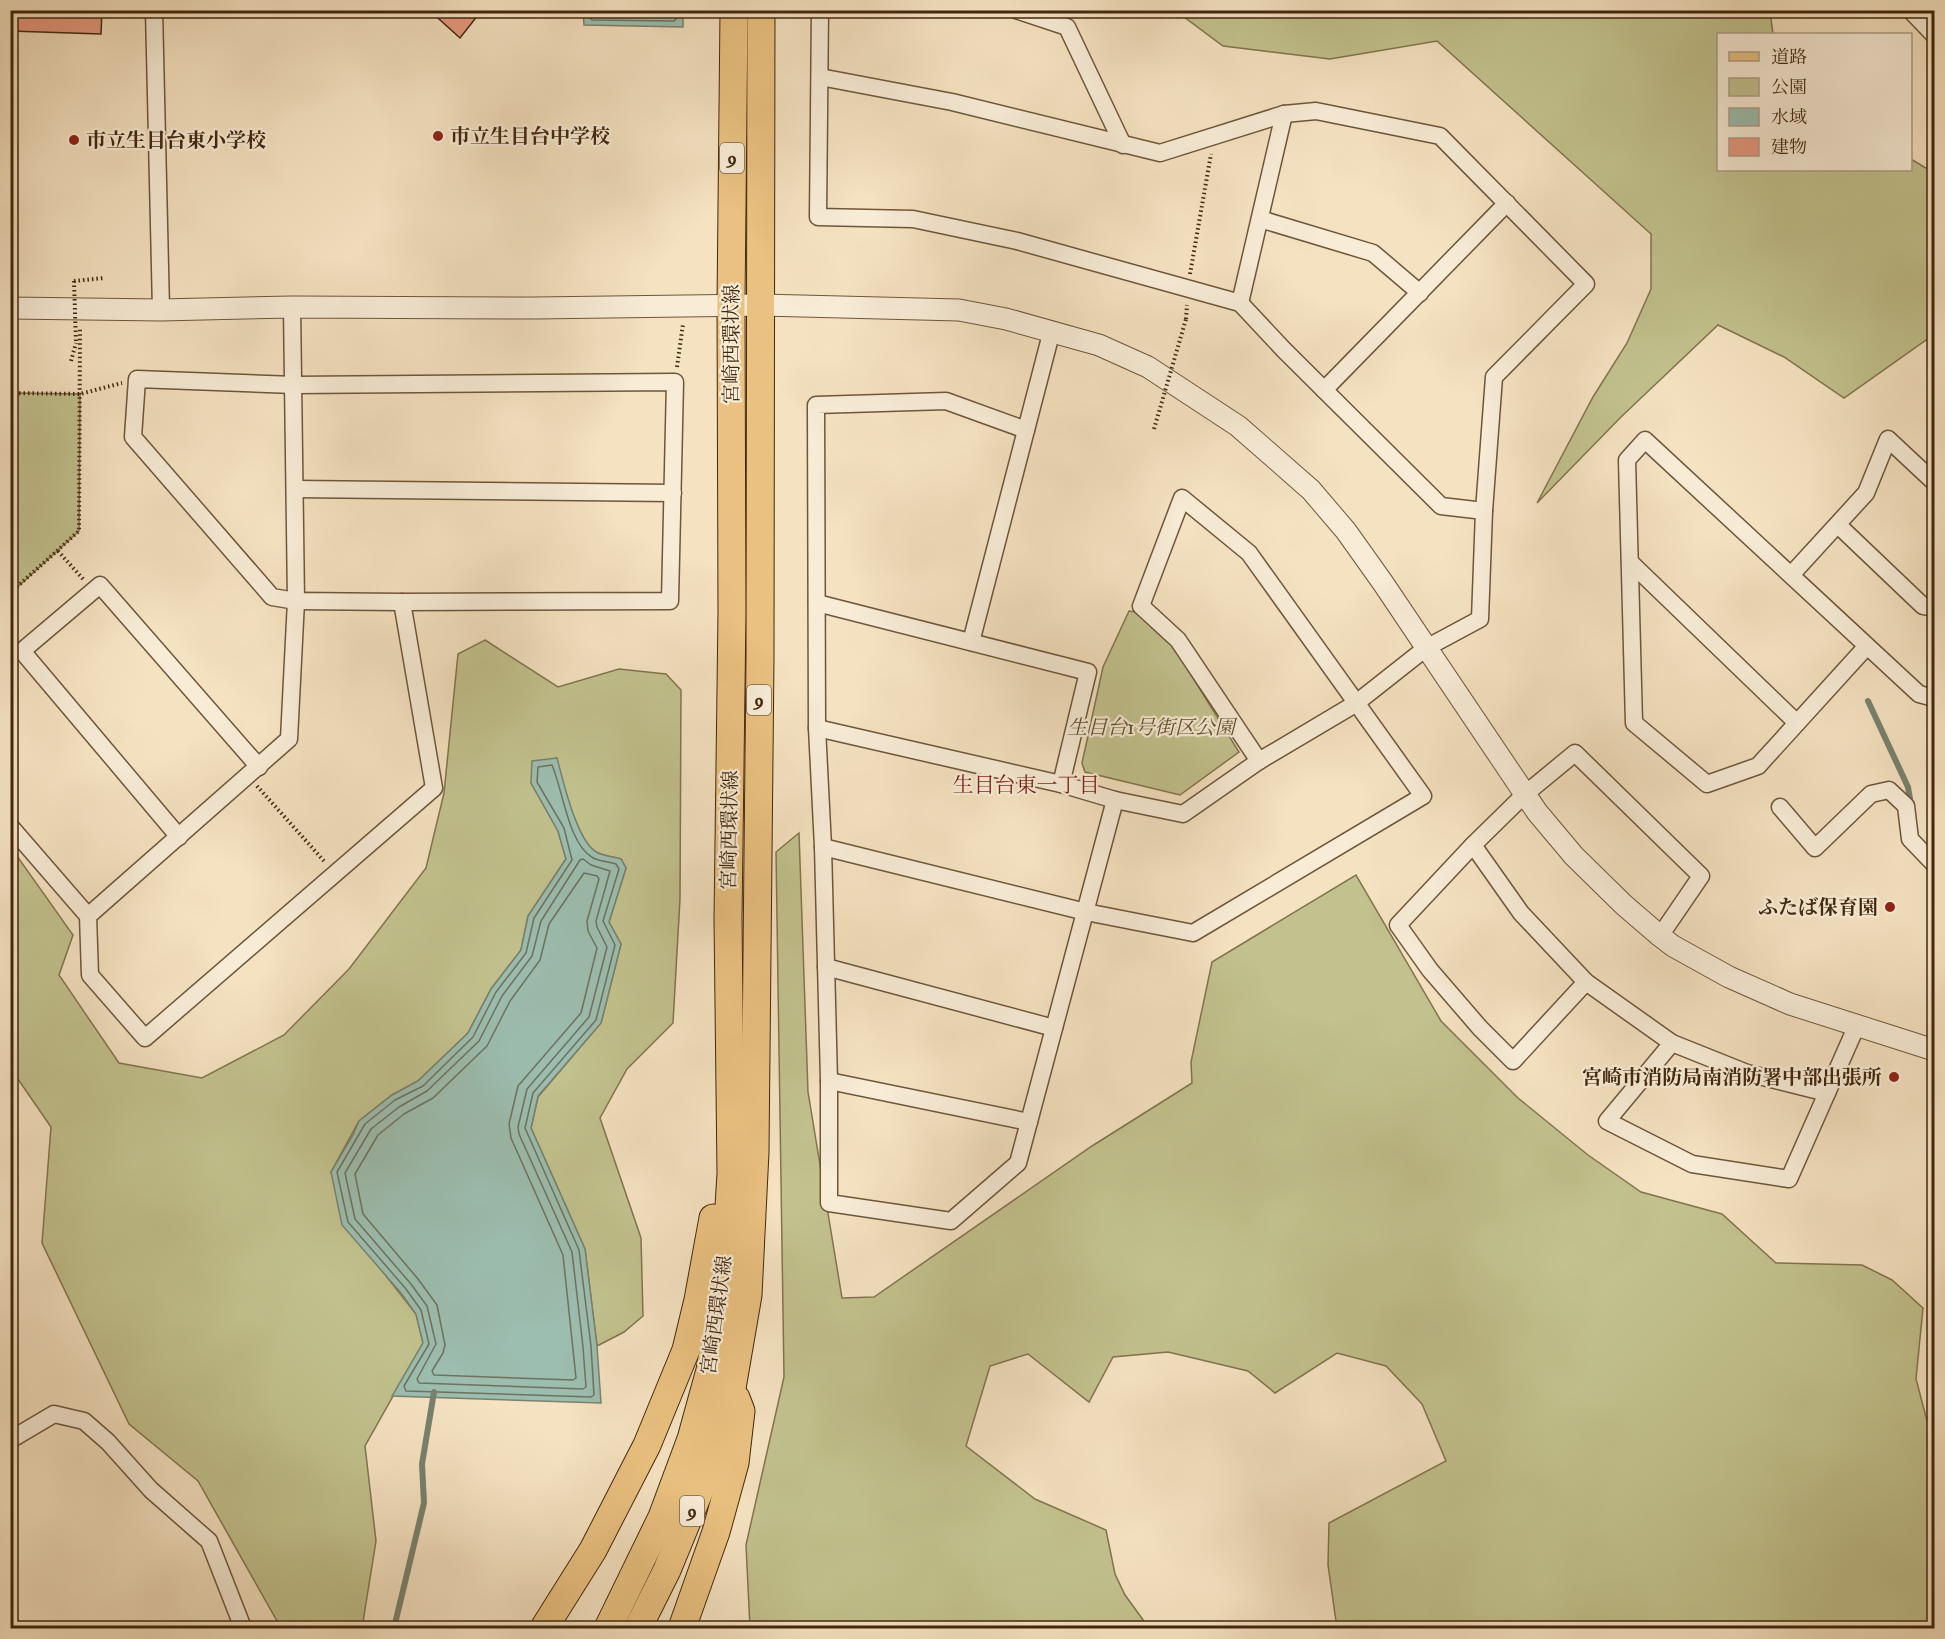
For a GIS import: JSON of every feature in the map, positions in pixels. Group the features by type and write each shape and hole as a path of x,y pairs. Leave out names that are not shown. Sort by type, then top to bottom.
{"main road":[{"name":"宮崎西環状線","path":"608,1629 662,1517 691,1440 710,1370 724,1285 731,1174 728,919 732,612 731,305 734,10"},
{"name":"宮崎西環状線","path":"638,1629 667,1570 702,1485 732,1388 748,1294 754,1152 760,658 761,10"},
{"path":"544,1629 592,1550 648,1445 686,1350 713,1219 718,941 728,919"},
{"path":"682,1629 716,1532 735,1463 741,1411 732,1388"}],"street":[{"path":"153,10 161,310"},
{"path":"820,10 818,217 913,219 1017,241 1240,303 1323,390 1442,506 1484,511"},
{"path":"1016,10 1068,27 1123,145"},
{"path":"1910,10 1935,35"},
{"path":"817,728 1060,784 1115,800 1183,814 1259,761 1355,704 1426,648 1480,619 1484,511 1494,377 1586,284 1440,136 1316,111 1284,114 1160,153 952,102 820,77"},
{"path":"1240,303 1284,114"},
{"path":"1323,390 1507,202"},
{"path":"1260,219 1372,253 1420,293"},
{"path":"10,308 161,310 292,307 759,305 960,310 1052,330 1099,345 1148,367 1238,426 1311,490 1346,531 1524,795 1574,856 1660,936 1673,946 1729,977 1790,1004 1935,1050"},
{"path":"88,916 289,739 296,601 292,307"},
{"path":"971,642 1052,330"},
{"path":"137,379 294,385 675,382 670,601 296,601 272,597 133,437 137,379"},
{"path":"1026,430 946,400 816,405 817,728 823,847 829,1081 829,1203 951,1221 1018,1164 1115,800"},
{"path":"1791,575 1866,493 1888,439 1935,482"},
{"path":"1867,646 1758,766 1707,784 1634,723 1627,460 1645,440 1919,694 1935,698"},
{"path":"295,489 673,493"},
{"path":"823,847 1086,912 1193,933 1423,796 1249,553 1182,498 1141,606 1178,640 1259,761"},
{"path":"1838,525 1923,606 1935,608"},
{"path":"1630,562 1797,723"},
{"path":"179,837 22,651 100,585 254,771"},
{"path":"10,826 88,916 90,975 145,1038 434,788 402,602"},
{"path":"817,603 1088,672 1060,784"},
{"path":"1586,982 1513,1061 1480,1028 1430,970 1398,926 1473,845 1524,795 1575,753 1701,876 1660,936"},
{"path":"1780,807 1815,848 1871,794 1889,790 1906,806 1910,839 1935,864"},
{"path":"1473,845 1521,913 1586,982 1672,1043 1747,1073 1827,1093"},
{"path":"826,967 1054,1028"},
{"path":"1672,1043 1607,1121 1692,1164 1789,1179 1857,1025"},
{"path":"829,1081 1029,1122"},
{"path":"10,1440 54,1414 84,1421 108,1442 151,1490 209,1540 243,1629"}],"path":[{"path":"1154,429 1186,319 1188,289 1214,136"},
{"path":"71,361 76,343 74,282 104,278"},
{"path":"675,382 686,307"},
{"path":"10,593 79,531 80,308"},
{"path":"10,393 80,394 137,379"},
{"path":"58,550 93,591"},
{"path":"254,771 335,873"}],"green space":[{"path":"1176,11 1770,11 1773,33 1717,33 1717,171 1912,171 1912,160 1934,173 1933,335 1844,398 1784,357 1718,325 1621,417 1537,503 1593,397 1627,343 1651,289 1651,234 1437,41 1330,59 1223,46"},
{"path":"11,393 80,394 79,531 11,593"},
{"name":"生目台1号街区公園","path":"1129,611 1135,612 1172,644 1239,752 1180,795 1085,772 1082,763 1103,667"},
{"path":"485,640 558,687 619,669 666,674 681,690 680,899 673,1023 627,1069 600,1118 641,1238 643,1316 624,1332 597,1346 585,1249 531,1128 538,1097 601,1023 621,944 609,922 626,868 621,859 598,853 590,847 577,825 556,758 531,783 558,831 566,859 528,916 521,950 491,989 468,1033 418,1081 392,1095 359,1121 331,1172 375,1262 416,1314 423,1343 365,1446 376,1541 362,1628 281,1628 198,1481 129,1424 42,1243 51,1127 11,1069 10,846 73,935 59,975 119,1063 202,1078 284,1035 349,969 426,868 444,793 458,654"},
{"path":"799,833 808,1092 842,1298 874,1297 1092,1146 1192,1083 1191,1062 1212,962 1356,875 1441,1021 1518,1098 1588,1155 1641,1192 1722,1214 1776,1263 1862,1265 1892,1280 1923,1308 1916,1379 1934,1447 1934,1628 1337,1628 1328,1565 1329,1523 1446,1461 1422,1404 1386,1366 1337,1353 1275,1393 1248,1371 1168,1352 1113,1357 1089,1402 1028,1354 990,1366 966,1446 1035,1499 1106,1530 1115,1574 1125,1595 1149,1628 750,1628 746,1545 784,1377 776,852"}],"water":[{"path":"583,11 683,11 683,27 584,25"},
{"path":"557,758 577,825 590,847 598,853 621,859 626,868 609,922 621,944 601,1023 538,1096 531,1128 585,1249 597,1346 601,1403 392,1396 423,1343 416,1314 401,1293 342,1225 331,1172 359,1121 392,1095 418,1081 468,1033 491,989 521,950 528,916 566,859 558,831 531,783 532,761"}],"building":[{"path":"10,10 102,10 101,34 10,31"},
{"path":"429,10 482,10 460,38"}],"waterway":[{"path":"1868,701 1908,787 1911,805"},
{"path":"394,1628 424,1503 422,1464 434,1392"}],"place":[{"name":"市立生目台中学校","path":"438,136"},
{"name":"市立生目台東小学校","path":"74,140"},
{"name":"ふたば保育園","path":"1890,907"},
{"name":"宮崎市消防局南消防署中部出張所","path":"1894,1077"}],"district":[{"name":"生目台東一丁目","path":"1026,785"}]}
